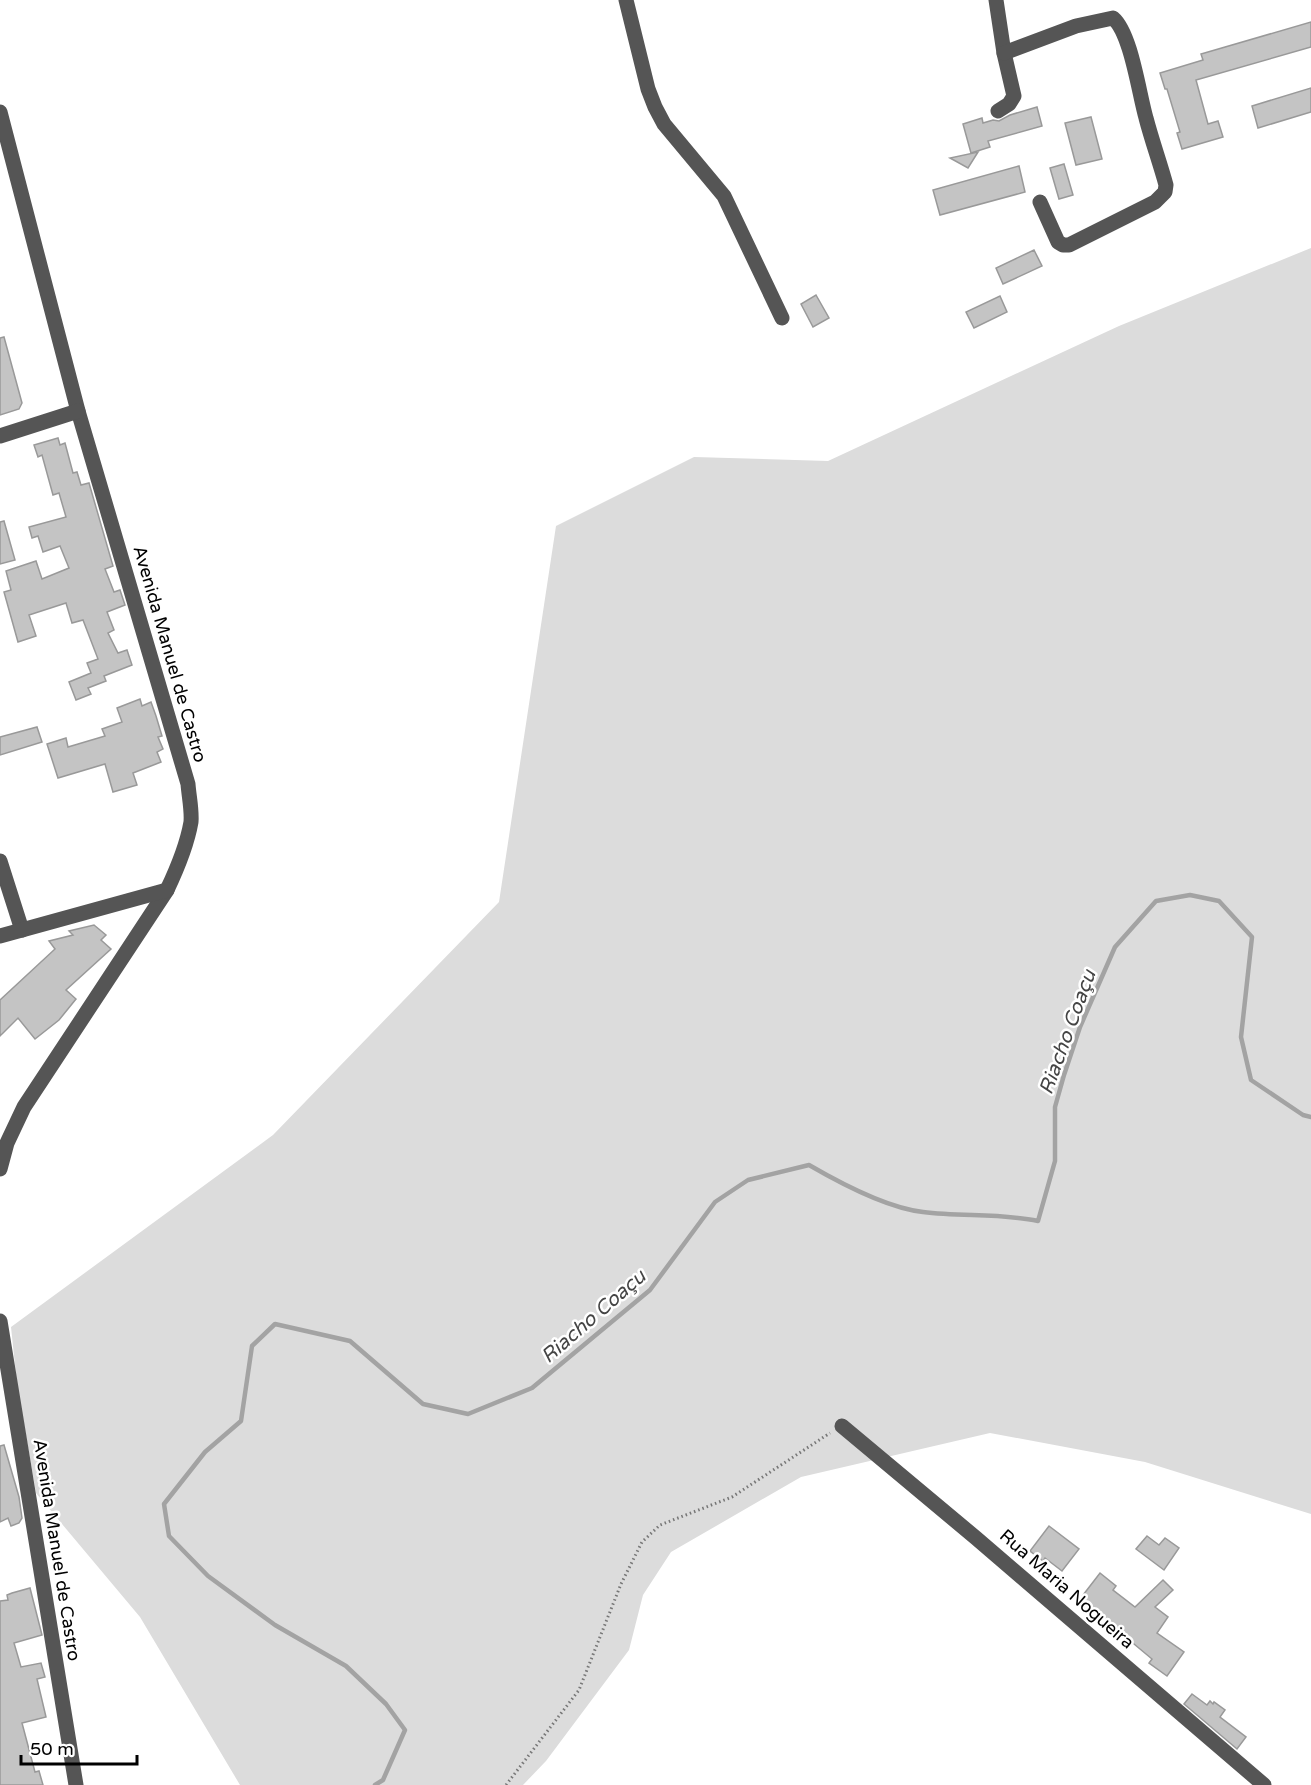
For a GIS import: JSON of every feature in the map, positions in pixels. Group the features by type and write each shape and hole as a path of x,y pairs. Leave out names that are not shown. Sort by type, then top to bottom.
{"street":[{"path":"626,0 655,107 664,124 724,196 782,318"},
{"path":"996,0 1004,53 1014,96 1009,104 998,111"},
{"path":"1004,53 1076,26 1113,18 1122,29 1127,42 1146,120 1166,185 1165,192 1155,202 1069,245 1058,242 1040,202"},
{"name":"Avenida Manuel de Castro","path":"0,112 78,411 188,784 190,823 177,869 168,890 24,1107 7,1143 0,1169"},
{"path":"0,436 78,411"},
{"path":"0,861 22,930"},
{"path":"0,936 168,890"},
{"name":"Avenida Manuel de Castro","path":"0,1321 76,1785"},
{"name":"Rua Maria Nogueira","path":"842,1426 1264,1785"}],"path":[{"path":"506,1785 579,1690 621,1584 642,1542 660,1525 732,1497 842,1426"}],"shaded area":[{"path":"1311,248 1311,1514 1145,1462 990,1433 801,1477 671,1552 643,1595 629,1650 546,1761 523,1785 240,1785 140,1617 36,1493 17,1384 11,1327 273,1135 499,902 556,526 694,457 828,461 1119,326"}],"building":[{"path":"1311,22 1311,47 1196,80 1208,124 1218,121 1223,137 1182,149 1177,133 1180,132 1160,73 1203,60 1201,54"},
{"path":"1311,88 1311,112 1258,128 1252,106"},
{"path":"1037,107 1042,126 988,141 990,147 971,153 963,124 982,118 983,123 999,121 1010,115"},
{"path":"1091,117 1102,159 1076,165 1065,123"},
{"path":"978,152 968,168 950,158"},
{"path":"1064,164 1073,195 1059,199 1050,168"},
{"path":"1019,166 1025,192 940,215 933,190"},
{"path":"1034,250 1042,266 1003,284 996,268"},
{"path":"816,295 829,318 813,327 801,304"},
{"path":"1000,296 1007,312 974,328 966,312"},
{"path":"4,337 22,403 19,409 0,415 0,338"},
{"path":"58,438 60,445 65,443 73,473 77,472 81,485 89,483 113,566 105,569 114,592 120,590 125,605 107,612 114,630 108,633 118,653 127,650 132,665 104,676 106,681 88,688 91,694 76,700 69,682 91,673 87,663 98,659 83,620 72,623 66,603 29,615 36,636 18,642 4,592 11,590 6,571 36,561 42,579 69,568 60,546 43,552 38,536 32,538 29,527 66,517 59,493 53,495 42,455 38,457 34,445"},
{"path":"4,521 15,560 0,564 0,522"},
{"path":"140,699 142,706 151,702 156,716 162,736 158,737 163,749 157,752 161,762 133,773 137,785 113,792 105,764 58,778 47,744 66,738 68,747 105,736 102,729 122,722 117,708"},
{"path":"37,727 42,742 0,755 0,737"},
{"path":"94,925 106,935 101,940 111,949 66,990 76,999 59,1020 35,1039 18,1018 0,1036 0,1000 55,949 49,941 73,935 69,931"},
{"path":"4,1445 19,1497 22,1518 19,1523 11,1526 8,1518 0,1522 0,1446"},
{"path":"1049,1526 1079,1549 1062,1571 1045,1558 1043,1561 1030,1551"},
{"path":"1147,1536 1159,1545 1165,1538 1179,1548 1164,1570 1136,1549"},
{"path":"1100,1573 1116,1586 1113,1590 1135,1607 1163,1580 1173,1590 1155,1607 1168,1617 1157,1633 1184,1652 1167,1676 1149,1663 1152,1659 1080,1599"},
{"path":"30,1588 42,1635 14,1643 21,1667 41,1663 45,1677 37,1679 46,1717 22,1723 35,1772 39,1771 43,1785 0,1785 0,1601 8,1600 7,1595"},
{"path":"1192,1694 1207,1705 1210,1701 1213,1704 1214,1702 1225,1710 1220,1717 1246,1737 1237,1749 1184,1704"}],"waterway":[{"name":"Riacho Coaçu","path":"375,1785 383,1780 405,1730 386,1704 346,1666 275,1625 208,1576 169,1536 164,1504 205,1452 241,1421 252,1346 275,1324 350,1341 423,1404 468,1414 532,1388 650,1290 715,1202 748,1180 809,1165 864,1194 909,1210 1038,1221 1055,1161 1055,1107 1080,1027 1115,947 1156,901 1190,895 1219,901 1252,937 1241,1037 1251,1080 1303,1115 1311,1117"}]}
